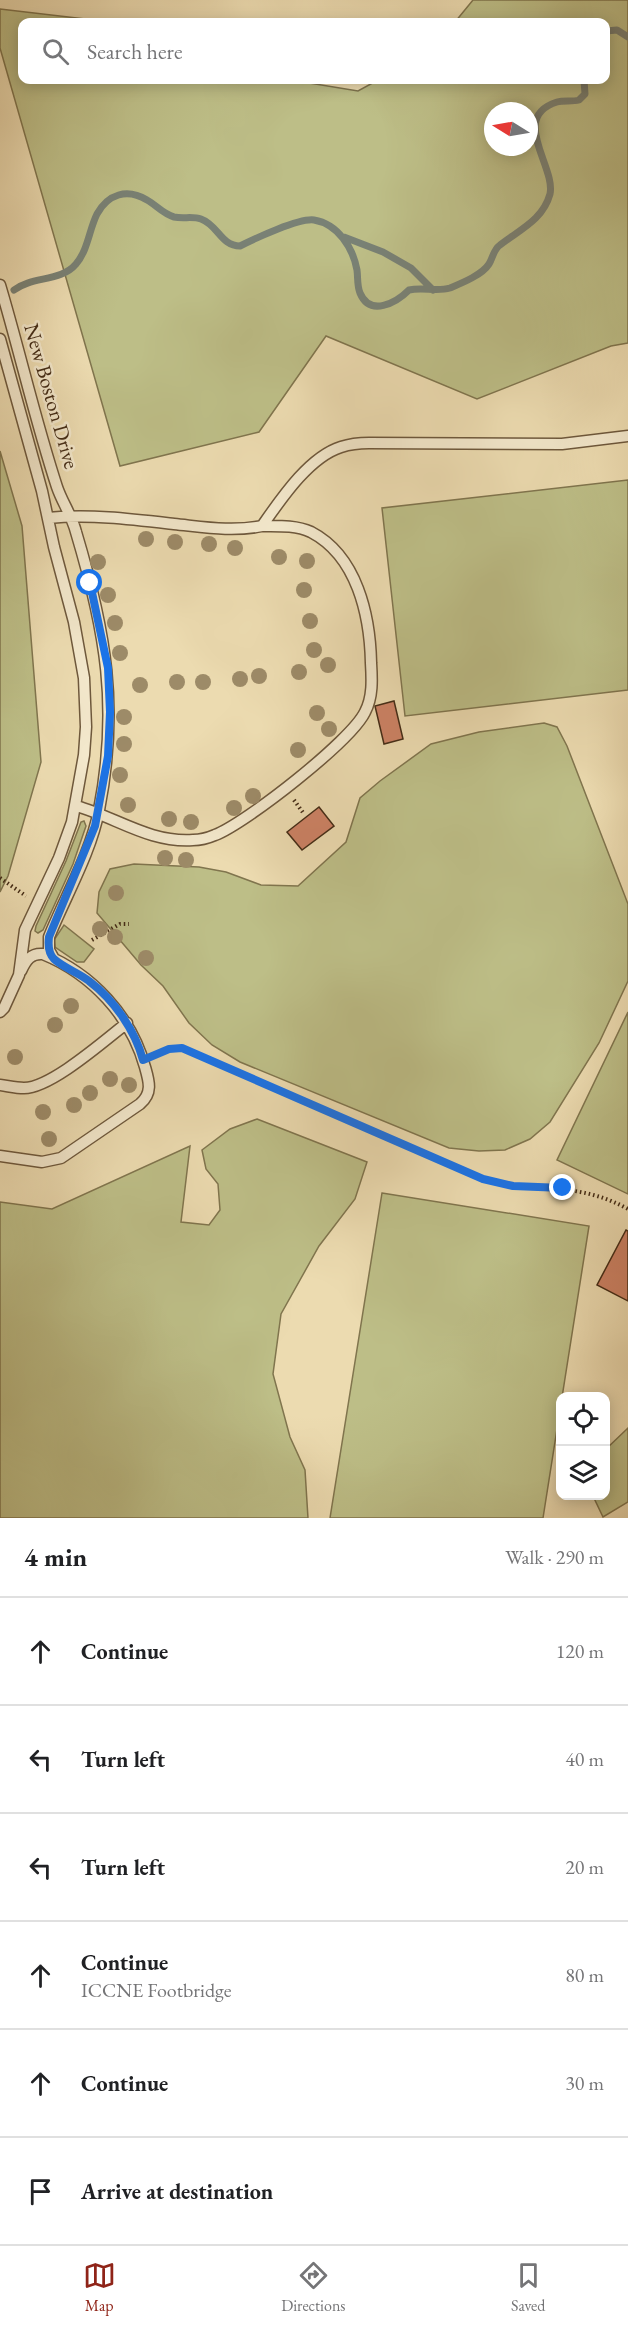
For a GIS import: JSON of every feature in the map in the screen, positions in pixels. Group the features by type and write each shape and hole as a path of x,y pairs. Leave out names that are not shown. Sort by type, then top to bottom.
{"lane":[{"name":"New Boston Drive","path":"0,285 57,488 71,516 97,614 108,668 110,712 108,756 99,812 84,856 49,937 49,950 54,959"},
{"name":"New Boston Drive","path":"0,339 42,492 74,622 84,678 85,746 76,806 59,858 25,930 19,975"},
{"path":"261,526 313,463 342,446 369,443 562,444 628,436"},
{"path":"48,518 98,516 221,530 261,526 293,527 315,535 337,554 354,581 366,617 372,670 370,700 359,723 338,746 285,788 235,824 214,836 185,840 156,837 119,824 99,812 76,806"},
{"path":"0,1012 26,961 32,955 43,954 54,959 90,982 127,1023 143,1060 150,1086 144,1101 67,1155 45,1162 0,1156"},
{"path":"0,1085 26,1088 45,1082 83,1057 127,1023"}],"path":[{"path":"293,798 304,814"},
{"path":"0,878 31,900"},
{"path":"92,940 120,924 129,924"},
{"path":"143,1060 175,1047 483,1179 513,1186 555,1187 587,1192 628,1209"}],"green space":[{"path":"473,0 628,0 628,343 611,346 477,399 326,336 259,432 120,466 0,48 0,9 77,18 18,18 18,84 315,84 358,91 371,84 610,84 610,18 458,18"},
{"path":"0,451 22,526 41,762 8,876 0,892"},
{"path":"628,480 628,690 405,716 382,508"},
{"path":"544,723 557,727 567,746 628,904 628,981 599,1043 550,1122 530,1139 505,1150 479,1151 449,1148 240,1062 212,1045 189,1023 163,986 141,965 97,913 99,892 110,869 134,864 199,867 226,872 261,885 298,886 346,842 360,798 431,744 479,732"},
{"path":"84,821 86,826 73,864 43,930 38,933 35,931 36,926 81,822"},
{"path":"64,925 94,949 84,962 77,962 55,947 54,940"},
{"path":"628,1012 628,1194 557,1160"},
{"path":"257,1119 367,1162 355,1199 319,1246 281,1314 273,1374 290,1437 305,1470 308,1518 0,1518 0,1202 52,1209 190,1146 181,1222 209,1225 220,1210 218,1184 206,1169 202,1150 230,1129"},
{"path":"382,1193 589,1226 563,1392 556,1392 556,1435 543,1518 330,1518"},
{"path":"628,1428 628,1502 603,1517 595,1500 610,1500 610,1445"}],"building":[{"path":"394,701 403,739 384,744 375,706"},
{"path":"319,807 334,826 302,850 287,832"},
{"path":"626,1230 628,1231 628,1301 597,1285"}],"waterway":[{"path":"610,31 617,30 628,37"},
{"path":"14,290 70,270 83,253 101,207 112,198 125,194 140,196 174,217 201,219 212,226 228,243 240,246 298,222 307,220 323,222 343,238 355,262 360,293 364,300 376,306 390,303 409,290 450,288 482,272 498,247 529,224 542,211 550,194 550,183 535,131 536,119 543,109 557,102 579,100 585,94 584,84"},
{"path":"344,237 383,252 411,268 433,290"}],"route":[{"path":"90,583 108,668 110,712 108,756 95,826 49,937 52,957 90,982 115,1007 127,1023 143,1060 175,1047 182,1048 483,1179 513,1186 563,1188"}]}
